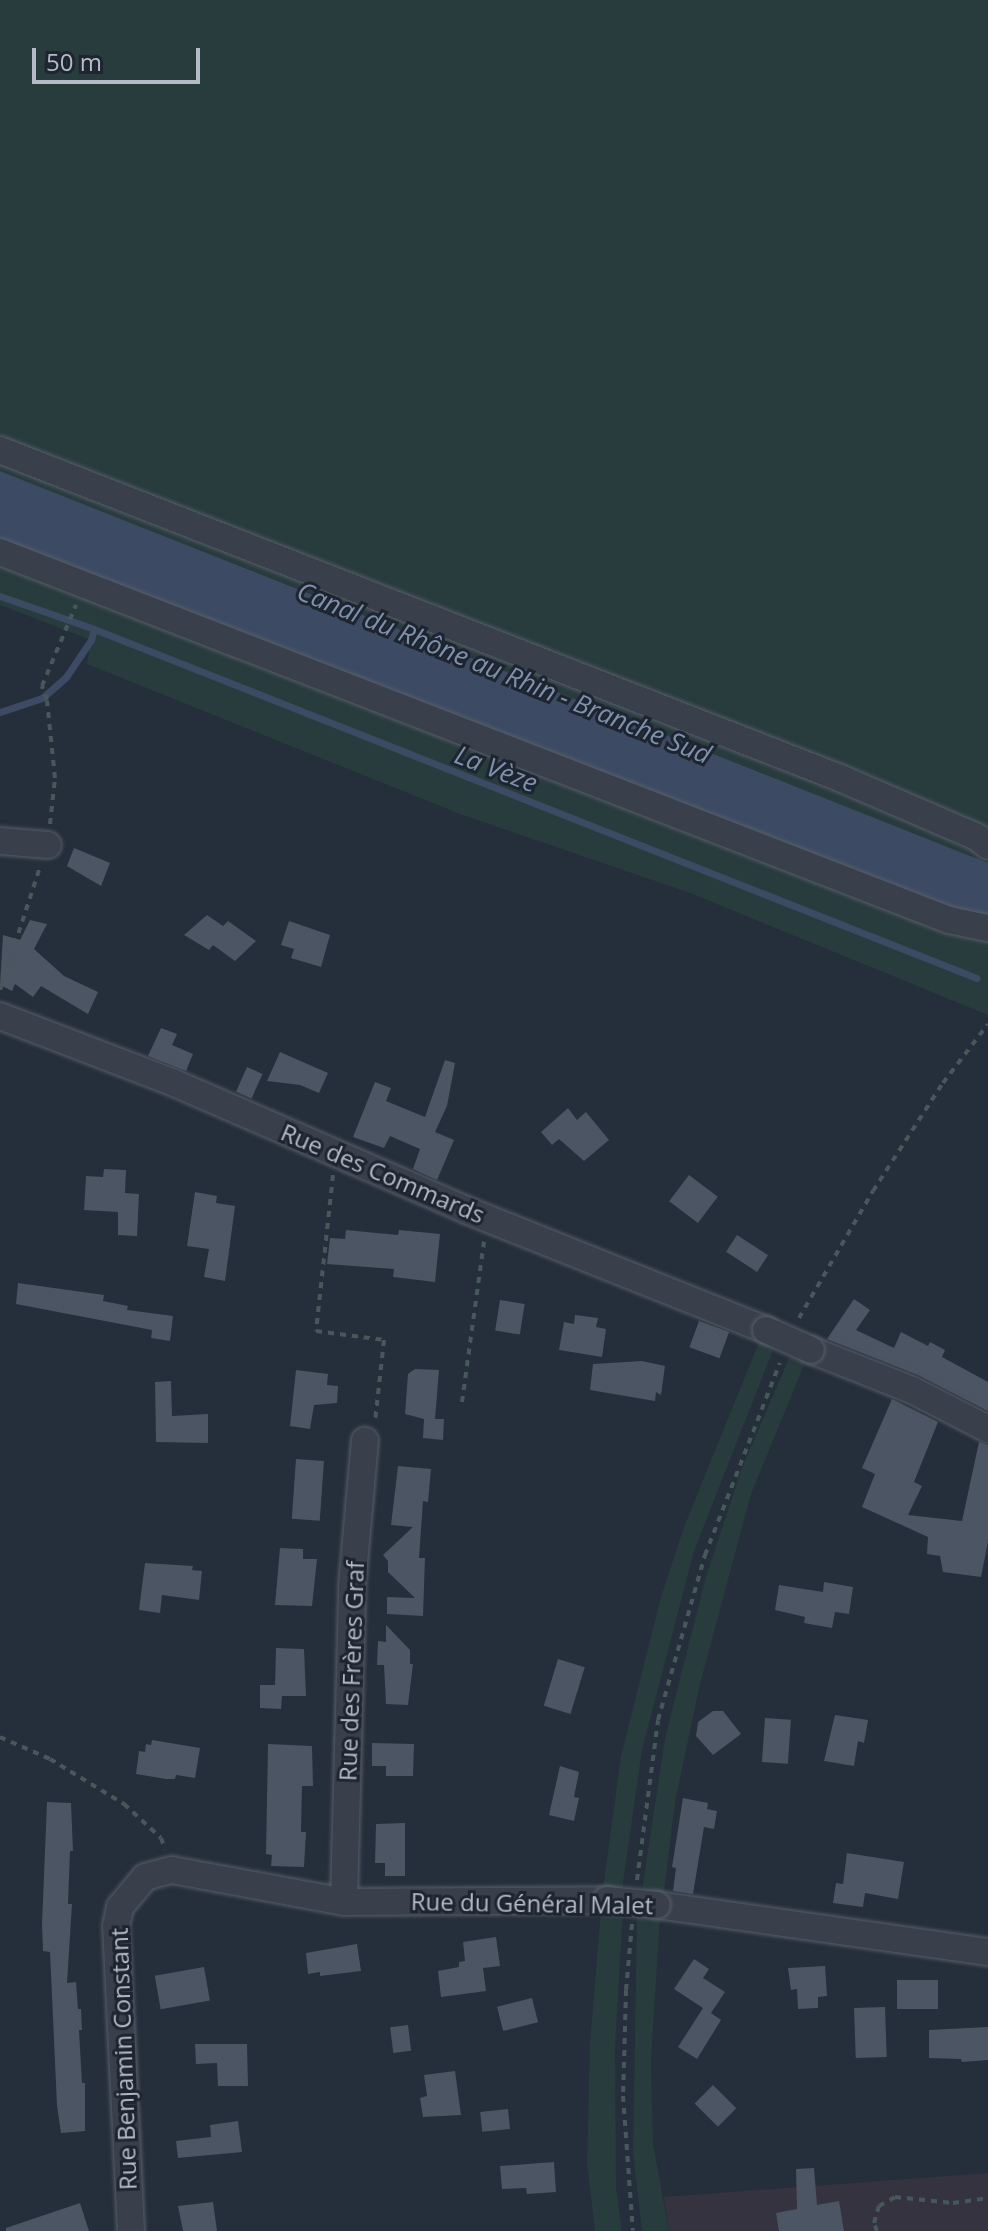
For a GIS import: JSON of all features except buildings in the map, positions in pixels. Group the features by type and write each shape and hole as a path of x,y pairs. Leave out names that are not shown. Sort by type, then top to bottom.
{"street":[{"path":"0,450 840,778 977,837 988,846"},
{"path":"0,552 892,899 949,920 988,928"},
{"path":"0,841 48,845"},
{"name":"Rue des Commards","path":"0,1016 172,1082 487,1218 912,1390 988,1429"},
{"name":"Rue des Frères Graf","path":"344,1902 351,1602 365,1441"},
{"name":"Rue du Général Malet","path":"172,1870 344,1902 607,1900 645,1909 988,1952"},
{"name":"Rue Benjamin Constant","path":"131,2231 116,1926 120,1907 132,1889 145,1877 172,1870"}],"path":[{"path":"0,990 48,845 55,778 47,700 42,686 71,617"},
{"path":"798,1320 881,1179 943,1083 988,1024"},
{"path":"336,1152 316,1331 384,1340 375,1423 365,1441"},
{"path":"462,1402 487,1218"},
{"path":"636,1883 658,1720 705,1555 781,1358"},
{"path":"0,1737 50,1759 124,1804 161,1838 172,1870"},
{"path":"633,2231 623,2096 626,1990 645,1909"},
{"path":"877,2231 874,2223 879,2206 895,2197 953,2203 988,2198"}],"shaded area":[{"path":"0,0 988,0 988,863 0,471"},
{"path":"0,542 988,921 988,1015 690,893 460,814 87,664 91,640 0,605"},
{"path":"760,1340 775,1345 694,1551 642,1750 622,1890 603,1889 621,1756 661,1597 684,1527"},
{"path":"790,1356 804,1365 751,1494 700,1684 675,1802 663,1898 641,1897 665,1739 705,1580 742,1468"},
{"path":"601,1910 623,1910 615,2046 616,2187 622,2231 595,2231 587,2163 590,2043"},
{"path":"637,1914 660,1916 651,2062 653,2144 669,2231 642,2231 633,2153"},
{"path":"988,2173 988,2231 669,2231 664,2197"}],"water":[{"name":"Canal du Rhône au Rhin - Branche Sud","path":"0,471 988,863 988,921 0,542"}],"waterway":[{"name":"La Vèze","path":"0,596 94,629 977,978"},
{"path":"0,712 42,698 66,677 91,640 94,629"}]}
